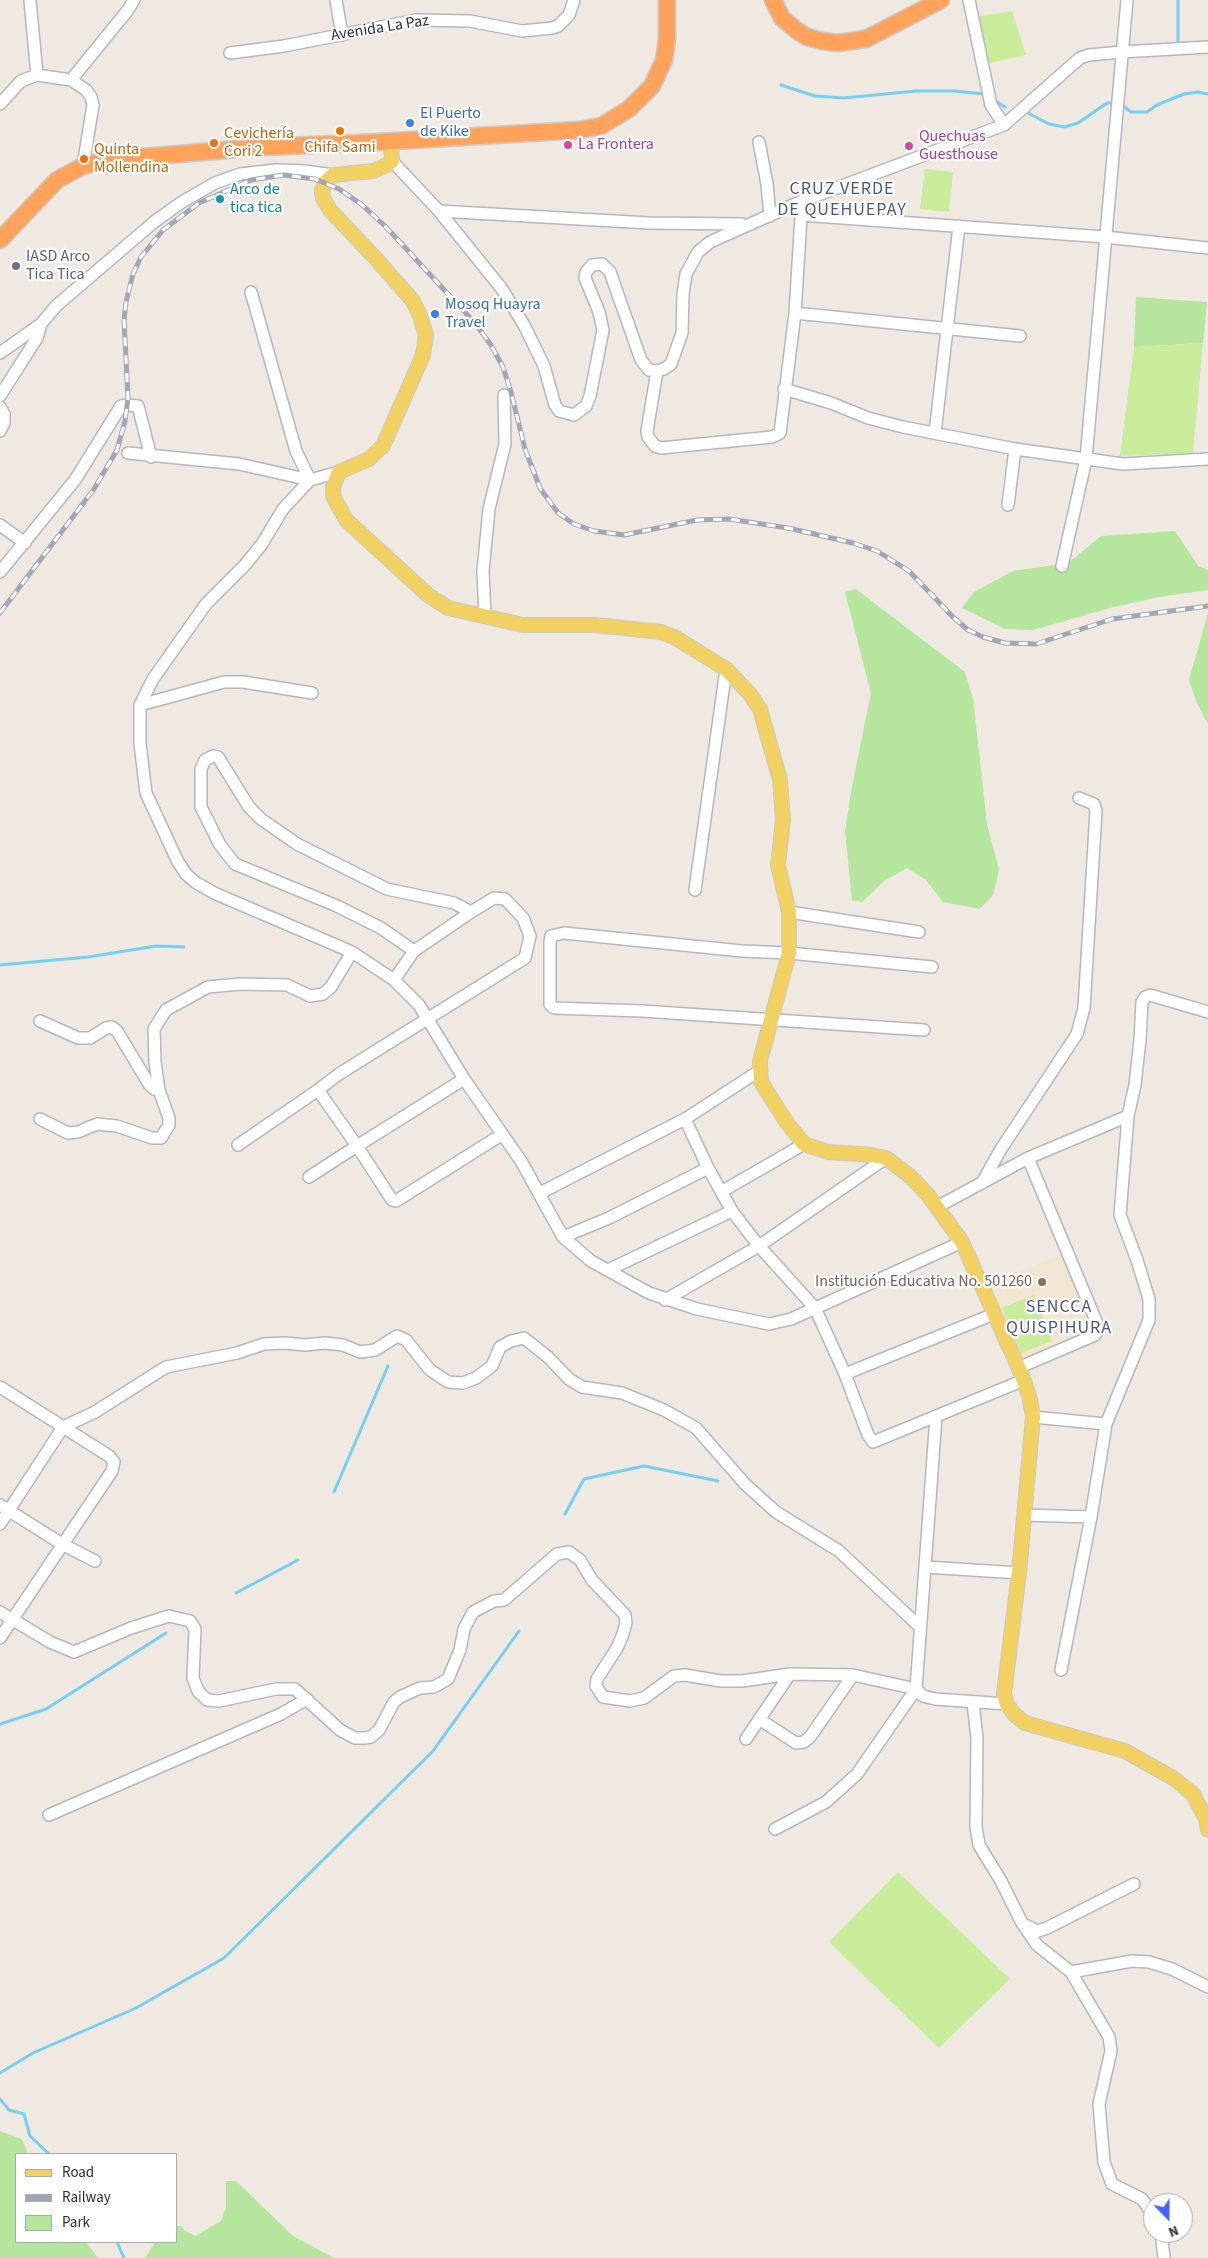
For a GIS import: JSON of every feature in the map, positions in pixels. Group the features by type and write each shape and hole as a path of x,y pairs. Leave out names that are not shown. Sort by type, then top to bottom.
{"highway":[{"path":"0,240 58,180 83,166 114,159 173,153 579,130 601,126 640,100 652,86 664,60 667,39 667,0"},
{"path":"773,0 782,18 796,30 807,37 822,42 838,43 866,40 941,0"}],"main road":[{"path":"391,141 392,161 373,171 333,175 324,183 322,190 327,206 412,301 420,316 426,335 423,355 383,446 369,459 339,472 334,480 333,494 341,512 428,595 448,608 523,625 595,626 661,632 676,638 726,669 750,694 760,710 780,780 783,820 778,865 789,912 789,953 759,1071 761,1082 787,1123 804,1144 828,1152 872,1155 886,1158 910,1176 937,1206 962,1242 1021,1374 1032,1417 1024,1515 1004,1694 1007,1704 1014,1714 1025,1723 1125,1751 1173,1778 1193,1794 1206,1819 1208,1830"}],"street":[{"path":"30,0 37,75"},
{"path":"71,80 134,0"},
{"path":"336,0 342,35"},
{"name":"Avenida La Paz","path":"230,53 284,46 426,19 470,21 522,31 552,28 558,26 569,15 574,0"},
{"path":"969,0 992,105 1004,125"},
{"path":"1062,566 1086,459 1126,5 1134,0"},
{"path":"392,161 439,212 502,289 524,325 544,366 551,396 559,411 574,415 586,406 590,396 603,330 599,312 585,278 586,272 592,265 602,264 610,272 641,360 649,370 657,371 671,364 682,333 683,294 686,274 698,252 710,242 802,201 1004,125 1080,58 1090,54 1208,47"},
{"path":"0,104 21,81 37,75 71,80 86,90 91,97 92,105 83,166"},
{"path":"759,142 767,184 770,216"},
{"path":"0,353 41,324 56,306 154,222 182,202 224,178 240,174 276,170 305,171 333,175"},
{"path":"657,371 647,431 651,442 661,448 775,436 781,430 784,389 795,313 802,201"},
{"path":"439,212 649,223 751,224"},
{"path":"801,214 1106,237 1208,248"},
{"path":"935,433 959,226"},
{"path":"251,292 296,451 310,480"},
{"path":"795,313 1020,336"},
{"path":"0,396 38,338 41,324"},
{"path":"784,389 903,428 1015,449 1123,464 1208,459"},
{"path":"484,617 483,571 489,509 505,444 504,395"},
{"path":"0,572 75,480 121,406 138,406 150,456"},
{"path":"0,407 4,414 4,423 0,431"},
{"path":"1008,505 1015,449"},
{"path":"128,453 239,464 310,480 339,472"},
{"path":"310,480 283,509 262,544 245,565 206,604 153,679 140,705 140,754 146,793 178,862 186,874 195,882 214,893 352,952 394,980 419,1005 464,1079 501,1135 521,1161 540,1192 550,1215 563,1237 591,1261 665,1300 697,1309 769,1324 791,1319 962,1242"},
{"path":"0,525 25,543"},
{"path":"695,890 726,669"},
{"path":"140,705 224,682 243,682 312,693"},
{"path":"414,952 381,928 337,906 235,864 220,845 201,807 201,769 205,760 213,756 218,757 249,807 261,819 297,844 387,888 454,903 470,912"},
{"path":"982,1183 1001,1149 1077,1034 1084,1008 1096,811 1094,804 1080,798"},
{"path":"238,1145 339,1074 525,958 530,936 523,918 505,899 494,898 470,912 414,952 394,980"},
{"path":"789,912 919,932"},
{"path":"924,1030 772,1019 554,1008 550,1004 550,942 551,936 564,932 742,951 789,953 932,967"},
{"path":"40,1120 68,1132 78,1132 97,1124 117,1126 152,1138 161,1138 169,1125 169,1118 159,1090 154,1062 154,1029 166,1010 208,988 240,984 287,985 310,996 323,994 331,988 352,952"},
{"path":"1060,1670 1091,1517 1106,1424 1149,1320 1149,1299 1120,1215 1128,1116 1135,1085 1142,1002 1145,997 1150,995 1208,1012"},
{"path":"40,1021 78,1038 90,1038 112,1026 149,1084 154,1089 159,1090"},
{"path":"540,1192 685,1119 759,1071"},
{"path":"309,1177 464,1079"},
{"path":"318,1090 394,1201 400,1200 501,1135"},
{"path":"937,1206 1028,1158 1128,1116"},
{"path":"685,1119 708,1168 732,1211 814,1308 845,1374 868,1435 873,1442 936,1417 1095,1335 1099,1328 1028,1158"},
{"path":"721,1192 804,1144"},
{"path":"665,1300 760,1246 886,1158"},
{"path":"563,1237 609,1218 708,1168"},
{"path":"608,1270 732,1211"},
{"path":"845,1374 994,1314"},
{"path":"0,1524 4,1508 63,1427 95,1412 166,1367 237,1352 264,1344 285,1343 305,1345 325,1343 343,1345 360,1352 375,1350 397,1336 406,1340 430,1370 448,1382 463,1383 476,1378 492,1366 500,1347 511,1341 524,1338 548,1357 569,1379 582,1387 622,1393 664,1410 696,1428 745,1484 776,1512 839,1551 920,1627"},
{"path":"0,1387 109,1456 114,1462 112,1471 0,1638"},
{"path":"775,1829 826,1802 857,1774 916,1689 936,1417"},
{"path":"1032,1417 1106,1424"},
{"path":"4,1508 62,1544 95,1561"},
{"path":"1024,1515 1091,1517"},
{"path":"0,1612 50,1642 74,1652 131,1628 169,1616 190,1620 195,1629 193,1678 198,1691 207,1700 219,1701 276,1689 295,1689 340,1730 355,1738 371,1737 379,1730 394,1702 400,1697 420,1688 434,1686 448,1679 460,1650 464,1629 472,1612 486,1604 509,1597 550,1559 564,1551 574,1554 586,1567 592,1580 625,1615 626,1623 620,1641 596,1679 596,1686 603,1697 630,1701 644,1698 674,1676 685,1674 721,1681 742,1681 790,1674 853,1675 916,1689 923,1696 935,1699 1007,1704"},
{"path":"926,1567 1018,1573"},
{"path":"746,1739 790,1674"},
{"path":"759,1719 796,1743 804,1742 810,1737 853,1675"},
{"path":"49,1815 281,1714 308,1699"},
{"path":"973,1703 977,1738 976,1827 979,1845 1001,1881 1022,1923 1037,1945 1071,1972 1109,2037 1111,2050 1099,2104 1104,2162 1112,2184 1143,2200"},
{"path":"1022,1923 1030,1929 1038,1931 1047,1928 1134,1884"},
{"path":"1071,1972 1132,1961 1149,1962 1172,1969 1208,1987"},
{"path":"1162,2243 1164,2258"}],"shaded area":[{"path":"1063,1254 1092,1331 1016,1361 981,1286"}],"green space":[{"path":"1012,11 1026,55 990,63 975,17"},
{"path":"925,169 953,172 949,212 920,209"},
{"path":"1136,297 1207,302 1203,343 1134,347"},
{"path":"1203,343 1193,453 1120,456 1134,347"},
{"path":"1175,531 1198,566 1208,570 1208,590 1159,597 1110,608 1033,630 1005,629 962,608 974,592 1013,571 1068,563 1101,536"},
{"path":"856,589 965,672 973,698 987,824 999,869 993,895 980,909 943,902 926,880 907,868 884,881 862,902 852,900 845,831 871,693 845,592"},
{"path":"1208,613 1208,724 1197,703 1189,680"},
{"path":"1034,1295 1052,1341 1021,1353 1002,1308"},
{"path":"898,1872 1010,1979 939,2048 829,1942"},
{"path":"0,2131 22,2139 28,2153 15,2153 15,2243 87,2243 98,2258 0,2258"},
{"path":"226,2181 236,2181 293,2236 334,2258 145,2258 154,2243 178,2243 178,2226 181,2226 184,2230 195,2236 221,2221 226,2207"}],"waterway":[{"path":"1178,0 1178,41"},
{"path":"781,85 815,96 844,98 916,91 954,91 984,94"},
{"path":"1121,104 1131,112 1147,112 1157,105 1184,94 1198,92 1208,94"},
{"path":"997,102 1005,107"},
{"path":"1028,113 1049,124 1065,127 1078,123 1107,103 1115,103"},
{"path":"0,965 88,957 156,946 184,947"},
{"path":"334,1492 388,1366"},
{"path":"565,1514 584,1479 644,1466 718,1481"},
{"path":"236,1593 298,1560"},
{"path":"0,2073 33,2053 136,2008 224,1958 433,1751 519,1631"},
{"path":"0,1724 46,1709 166,1633"},
{"path":"0,2099 9,2110 24,2114 30,2136 48,2153"},
{"path":"117,2243 124,2258"}],"railway":[{"path":"0,613 94,489 117,450 125,421 128,398 124,320 126,302 133,274 141,257 163,230 199,203 251,180 283,175 315,179 339,189 361,204 385,226 474,322 491,345 503,367 525,449 540,488 558,513 574,524 594,531 624,535 697,520 729,519 788,528 853,543 877,551 909,571 968,630 983,637 1005,643 1036,644 1112,619 1208,606"}],"place":[{"name":"El Puerto de Kike","path":"410,123"},
{"name":"Chifa Sami","path":"340,131"},
{"name":"Cevichería Cori 2","path":"214,143"},
{"name":"La Frontera","path":"568,145"},
{"name":"Quechuas Guesthouse","path":"909,146"},
{"name":"Quinta Mollendina","path":"84,159"},
{"name":"Arco de tica tica","path":"220,199"},
{"name":"IASD Arco Tica Tica","path":"16,266"},
{"name":"Mosoq Huayra Travel","path":"435,314"},
{"name":"Institución Educativa No. 501260","path":"1042,1282"}],"district":[{"name":"CRUZ VERDE DE QUEHUEPAY","path":"842,200"},
{"name":"SENCCA QUISPIHURA","path":"1059,1318"}]}
